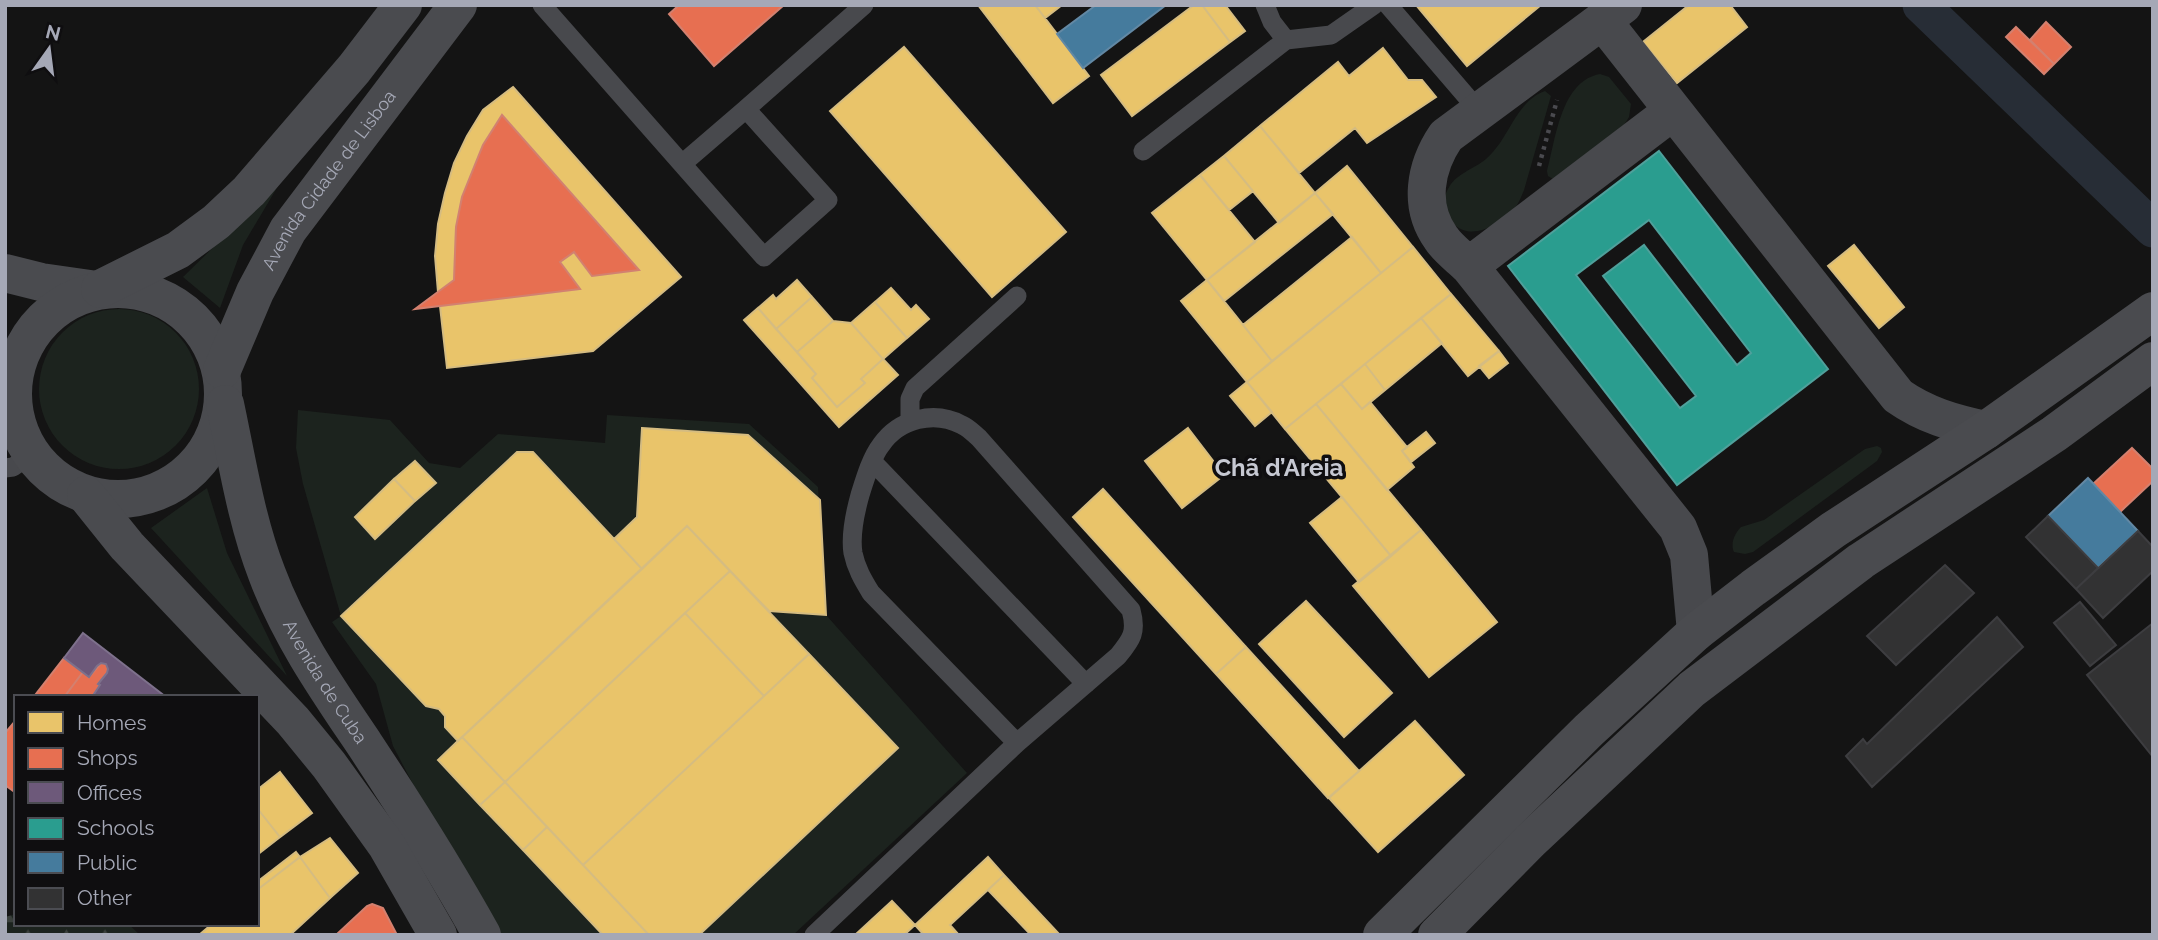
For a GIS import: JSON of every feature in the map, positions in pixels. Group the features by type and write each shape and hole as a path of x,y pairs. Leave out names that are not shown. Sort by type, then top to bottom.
{"main road":[{"path":"5,273 41,282 99,290 131,289 162,298 189,316 210,340 223,386 217,433 201,461 178,482 149,496 118,500 86,495 60,483 16,445 13,377 23,346 42,320 69,300 99,290 178,250 216,222 249,191 354,69 403,5"},
{"name":"Avenida Cidade de Lisboa","path":"223,386 255,292 288,230 458,5"},
{"path":"1382,935 1589,730 1696,632 1833,530 1986,430 2153,311"},
{"path":"1437,935 1530,841 1692,689 1861,561 2054,434 2153,360"},
{"name":"Avenida de Cuba","path":"223,386 251,521 267,574 290,627 330,694 417,825 482,935"},
{"path":"86,495 113,544 293,721 330,765 387,846 438,935"}],"street":[{"path":"1696,632 1689,555 1678,528 1469,266 1442,239 1432,222 1427,202 1430,166 1446,136 1612,13 1673,111 1898,396 1915,408 1943,420 1986,430"},
{"path":"1469,266 1673,111"}],"lane":[{"path":"542,5 764,257 828,200 746,109"},
{"path":"682,164 864,5"},
{"path":"1265,5 1272,22 1286,40"},
{"path":"1143,150 1286,40 1331,35 1374,5"},
{"path":"1388,5 1479,111"},
{"path":"910,421 910,399 915,388 1017,296"},
{"path":"814,935 1017,743 1118,656 1130,641 1135,625 1131,610 979,438 964,425 945,418 928,417 910,421 894,430 880,446 860,495 853,529 853,552 859,572 871,593 1017,743"},
{"path":"873,462 1086,684"}],"path":[{"path":"1536,174 1559,95"}],"green space":[{"path":"1600,74 1609,77 1631,104 1629,117 1624,125 1553,179 1548,176 1547,171 1557,128 1568,99 1587,79"},
{"path":"1545,91 1551,96 1524,190 1517,205 1490,227 1480,231 1460,228 1452,221 1446,209 1446,194 1451,184 1490,156 1524,106"},
{"path":"281,181 243,245 220,308 183,277"},
{"path":"119,309 150,315 176,332 193,358 199,389 193,420 176,446 150,463 119,469 88,463 62,446 45,420 39,389 45,358 62,332 88,315"},
{"path":"298,410 390,420 429,463 460,468 498,434 605,443 607,415 749,424 818,487 826,615 967,773 793,935 500,935 393,746 376,684 332,622 341,616 303,484 296,448"},
{"path":"1877,446 1882,452 1877,461 1753,552 1734,552 1734,538 1741,527 1764,520 1865,449"},
{"path":"207,488 227,553 287,676 151,528"},
{"path":"14,915 14,926 130,926 140,935 5,935 5,917"}],"building: Homes":[{"path":"978,5 1035,5 1089,76 1053,103"},
{"path":"1035,5 1062,5 1045,18"},
{"path":"1194,5 1202,5 1230,42 1132,116 1101,75"},
{"path":"1202,5 1225,5 1245,31 1230,42"},
{"path":"1416,5 1541,5 1467,66"},
{"path":"1689,5 1730,5 1747,27 1677,83 1643,42"},
{"path":"904,47 1066,232 992,297 830,111"},
{"path":"1383,48 1408,80 1422,80 1436,97 1367,143 1355,128 1299,173 1260,126 1338,62 1349,76"},
{"path":"513,87 681,277 593,351 447,368 440,306 580,289 560,262 574,252 592,276 639,270 502,115 483,145 462,197 456,227 454,280 438,292 435,256 438,224 454,163 483,110"},
{"path":"1260,126 1315,193 1279,223 1224,156"},
{"path":"1224,156 1253,191 1229,210 1200,175"},
{"path":"1347,166 1413,247 1381,273 1315,193"},
{"path":"1200,175 1255,242 1207,280 1152,213"},
{"path":"1315,193 1333,214 1224,301 1207,280"},
{"path":"1352,237 1381,273 1272,361 1243,325"},
{"path":"1854,245 1904,307 1879,328 1828,266"},
{"path":"1413,247 1451,294 1285,429 1247,382"},
{"path":"797,280 812,297 776,329 758,308 773,295 776,299"},
{"path":"1207,280 1272,361 1247,382 1181,301"},
{"path":"891,288 911,310 916,305 929,319 907,338 875,302"},
{"path":"1451,294 1499,351 1468,376 1421,318"},
{"path":"812,297 833,321 797,352 776,329"},
{"path":"875,302 907,338 883,359 851,323"},
{"path":"758,308 816,374 812,378 837,407 865,383 861,379 883,359 898,375 839,427 744,320"},
{"path":"1421,318 1442,343 1385,390 1365,364"},
{"path":"833,321 851,323 883,359 861,379 865,383 837,407 812,378 816,374 797,352"},
{"path":"1499,351 1508,363 1489,378 1479,366"},
{"path":"1365,364 1385,390 1362,409 1341,384"},
{"path":"1247,382 1272,412 1255,426 1230,396"},
{"path":"1341,384 1362,409 1370,402 1407,447 1402,451 1414,467 1387,490 1316,404"},
{"path":"1316,404 1421,530 1391,556 1285,429"},
{"path":"642,428 748,435 820,500 826,615 769,611 687,526 642,569 614,539 637,517"},
{"path":"1188,428 1224,475 1182,508 1145,461"},
{"path":"1426,432 1435,443 1411,462 1402,451"},
{"path":"517,452 533,452 642,569 458,741 445,727 445,716 439,709 426,706 341,616"},
{"path":"415,461 436,483 415,501 394,479"},
{"path":"394,479 415,501 375,539 355,517"},
{"path":"1103,489 1246,647 1216,674 1073,517"},
{"path":"1342,497 1391,556 1359,582 1310,523"},
{"path":"687,526 730,571 505,782 462,737"},
{"path":"1421,530 1497,622 1429,677 1353,586"},
{"path":"730,571 809,654 764,696 685,613"},
{"path":"1306,601 1392,693 1344,737 1259,644"},
{"path":"685,613 764,696 583,865 505,782"},
{"path":"1246,647 1359,771 1328,798 1216,674"},
{"path":"809,654 898,748 699,935 649,935 583,865"},
{"path":"1415,721 1464,775 1378,852 1329,798"},
{"path":"462,737 505,782 480,805 438,760"},
{"path":"280,772 312,813 280,837 259,811 259,788"},
{"path":"505,782 547,827 523,850 480,805"},
{"path":"259,811 280,837 259,853"},
{"path":"547,827 649,935 603,935 523,850"},
{"path":"330,838 358,873 330,898 300,857"},
{"path":"296,852 300,857 259,888 259,880"},
{"path":"300,857 330,898 290,935 199,935 210,926 259,926 259,888"},
{"path":"988,857 1004,875 950,925 959,935 924,935 915,925"},
{"path":"1004,875 1060,935 1031,935 988,890"},
{"path":"892,901 915,925 904,935 855,935"}],"building: Shops":[{"path":"679,5 784,5 714,66 669,14"},
{"path":"2046,22 2071,47 2054,64 2030,40"},
{"path":"2016,27 2054,64 2044,74 2006,37"},
{"path":"502,115 639,270 592,276 574,252 560,262 580,289 415,309 454,280 456,227 462,197 483,145"},
{"path":"2132,448 2153,469 2153,481 2120,512 2093,484"},
{"path":"64,658 83,672 66,695 36,694"},
{"path":"101,663 106,664 107,673 93,695 66,695 83,672 89,677"},
{"path":"14,722 14,792 5,785 5,733"},
{"path":"372,904 383,908 397,935 336,935 367,906"}],"building: Offices":[{"path":"83,633 163,695 93,695 107,673 106,664 97,666 89,677 64,658"}],"building: Schools":[{"path":"1659,151 1828,369 1677,485 1508,266","holes":["1649,220 1751,353 1737,365 1644,245 1603,276 1696,396 1680,408 1576,275"]}],"building: Public":[{"path":"1096,5 1166,5 1083,68 1057,34"},
{"path":"2088,478 2138,531 2098,568 2048,516"}],"building: Other":[{"path":"2048,516 2098,568 2076,589 2026,537"},
{"path":"2138,531 2153,547 2153,571 2103,618 2076,589"},
{"path":"1945,565 1974,593 1896,665 1867,636"},
{"path":"2080,602 2116,645 2090,666 2054,623"},
{"path":"1997,617 2023,647 1872,787 1846,756 1863,739 1867,744"},
{"path":"2153,623 2153,757 2087,675"}],"waterway":[{"path":"1921,5 2153,229"}],"district":[{"name":"Chã d’Areia","path":"1279,468"}]}
